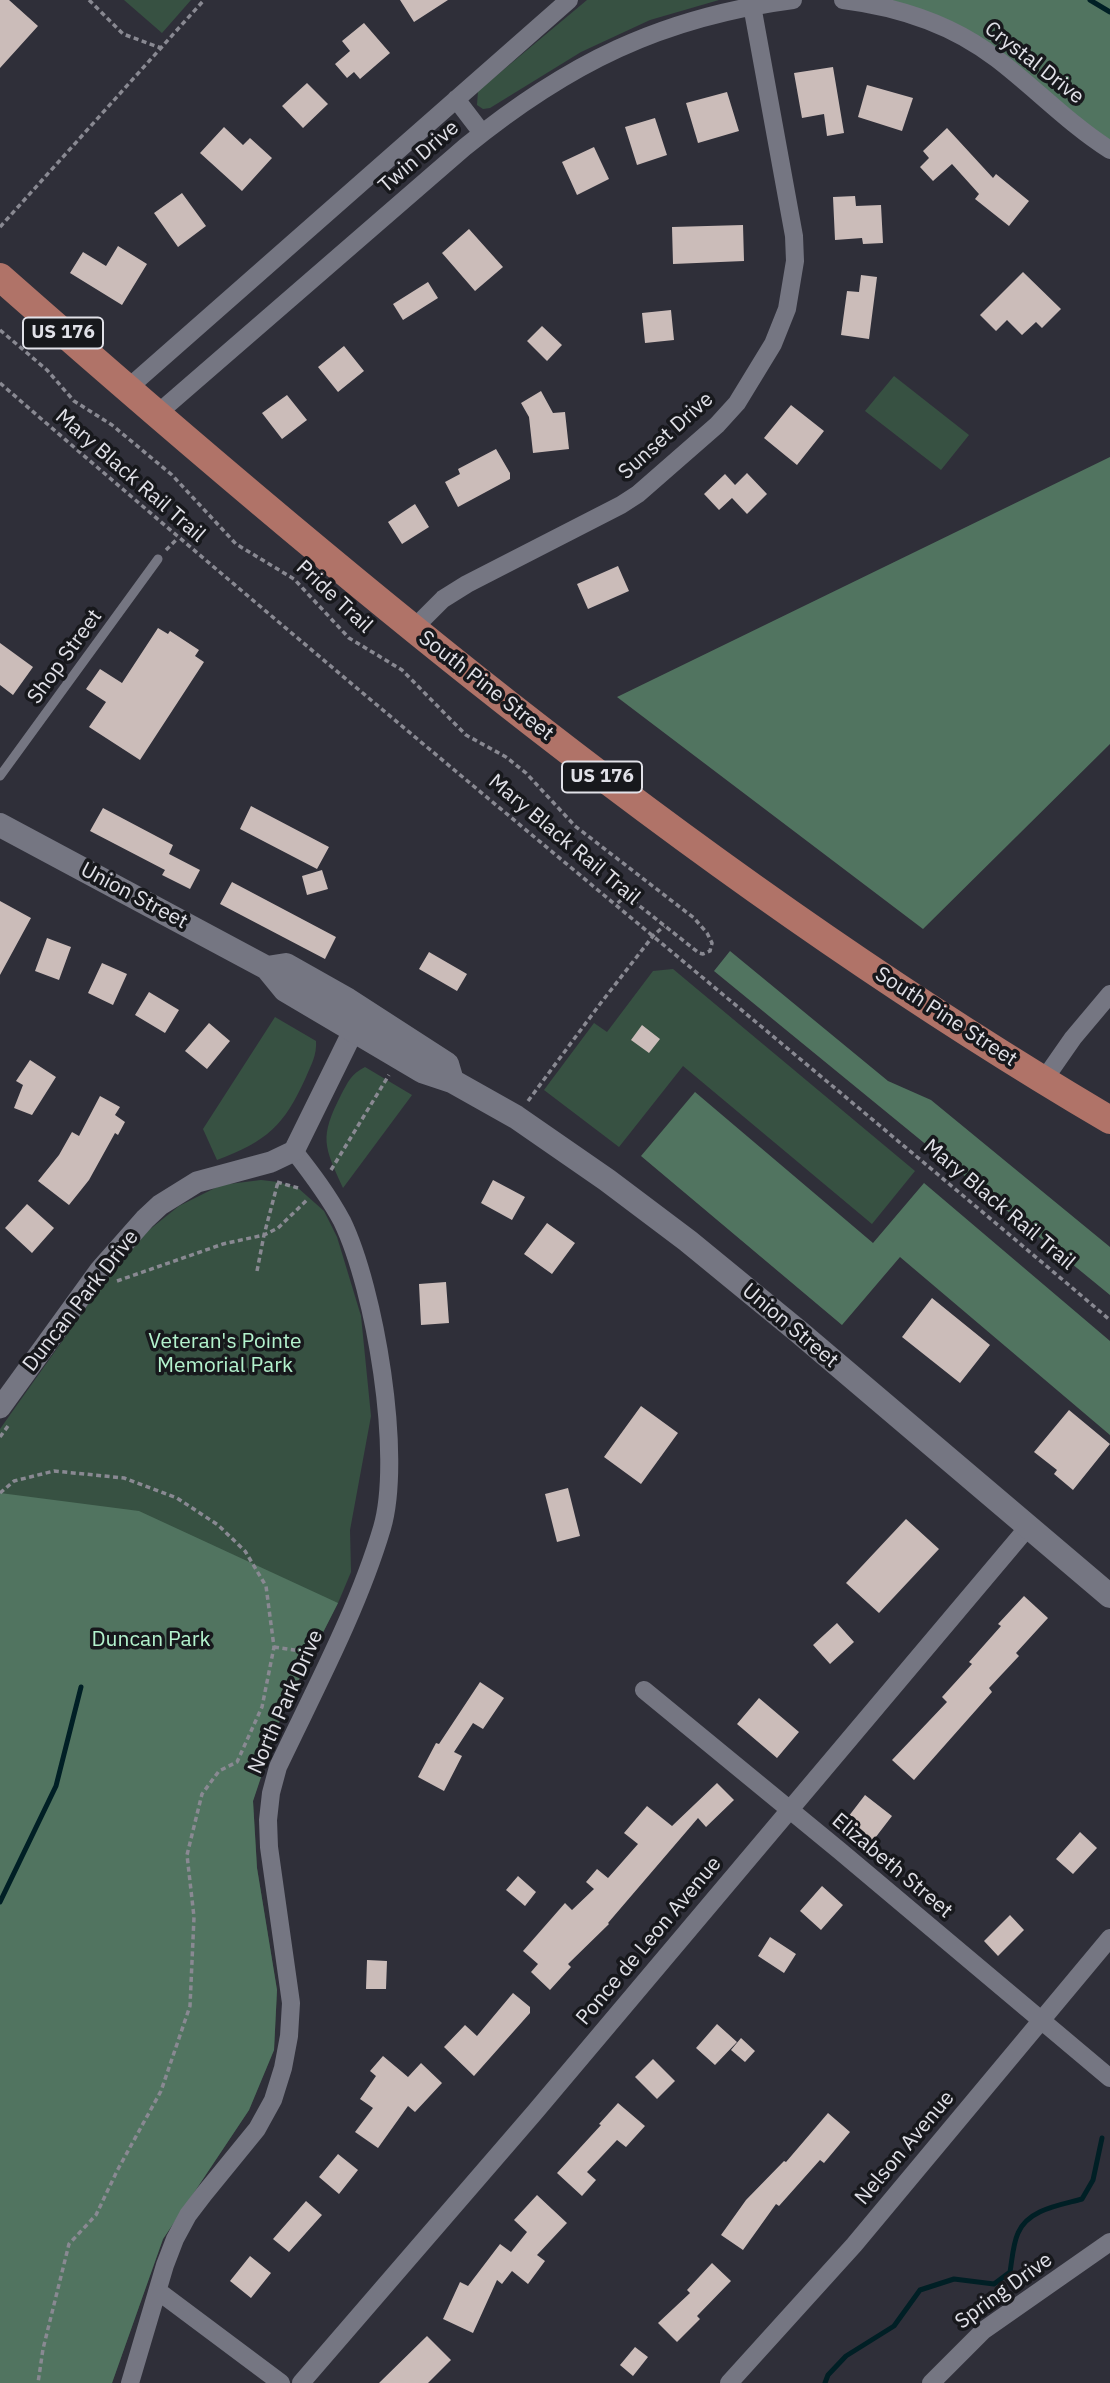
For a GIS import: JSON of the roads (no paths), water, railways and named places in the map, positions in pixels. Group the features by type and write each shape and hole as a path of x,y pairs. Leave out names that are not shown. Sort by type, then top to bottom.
{"highway":[{"name":"South Pine Street","path":"0,277 127,389 414,628 687,842 892,982 1043,1081 1110,1120"}],"main road":[{"name":"Union Street","path":"0,826 267,968 286,965 358,1020 447,1064 452,1081 516,1117 607,1180 678,1234 1110,1596"}],"street":[{"name":"Twin Drive","path":"127,389 569,0"},
{"path":"752,3 793,0"},
{"name":"Crystal Drive","path":"843,0 896,9 922,17 971,41 1110,150"},
{"name":"Twin Drive","path":"157,414 482,133 538,91 620,46 685,21 752,3"},
{"name":"Sunset Drive","path":"414,628 443,599 467,584 638,494 717,425 737,403 773,344 787,309 792,285 794,236 752,3"},
{"path":"456,99 482,133"},
{"path":"1043,1081 1073,1038 1110,995"},
{"path":"294,1151 358,1020"},
{"name":"Duncan Park Drive","path":"5,1415 100,1270 160,1205 197,1182 271,1162 294,1151"},
{"name":"North Park Drive","path":"130,2383 165,2265 188,2215 257,2129 273,2100 284,2068 290,2003 269,1847 269,1807 278,1767 355,1604 382,1528 388,1493 387,1426 380,1359 357,1263 343,1224 320,1183 294,1151"},
{"name":"Ponce de Leon Avenue","path":"301,2383 518,2132 1029,1526"},
{"name":"Elizabeth Street","path":"643,1690 1110,2078"},
{"name":"Nelson Avenue","path":"729,2383 854,2245 1110,1938"},
{"name":"Spring Drive","path":"931,2383 984,2330 1110,2242"},
{"path":"159,2291 281,2383"}],"lane":[{"name":"Shop Street","path":"0,776 158,559"}],"waterway":[{"path":"1090,0 1110,12"},
{"path":"0,1902 56,1786 81,1687"},
{"path":"825,2383 828,2375 846,2356 894,2326 920,2290 954,2279 994,2284 1010,2272 1018,2233 1029,2218 1046,2209 1082,2199 1093,2180 1102,2138"}],"park label":[{"name":"Veteran's Pointe Memorial Park","path":"225,1354"},
{"name":"Duncan Park","path":"151,1640"}]}
